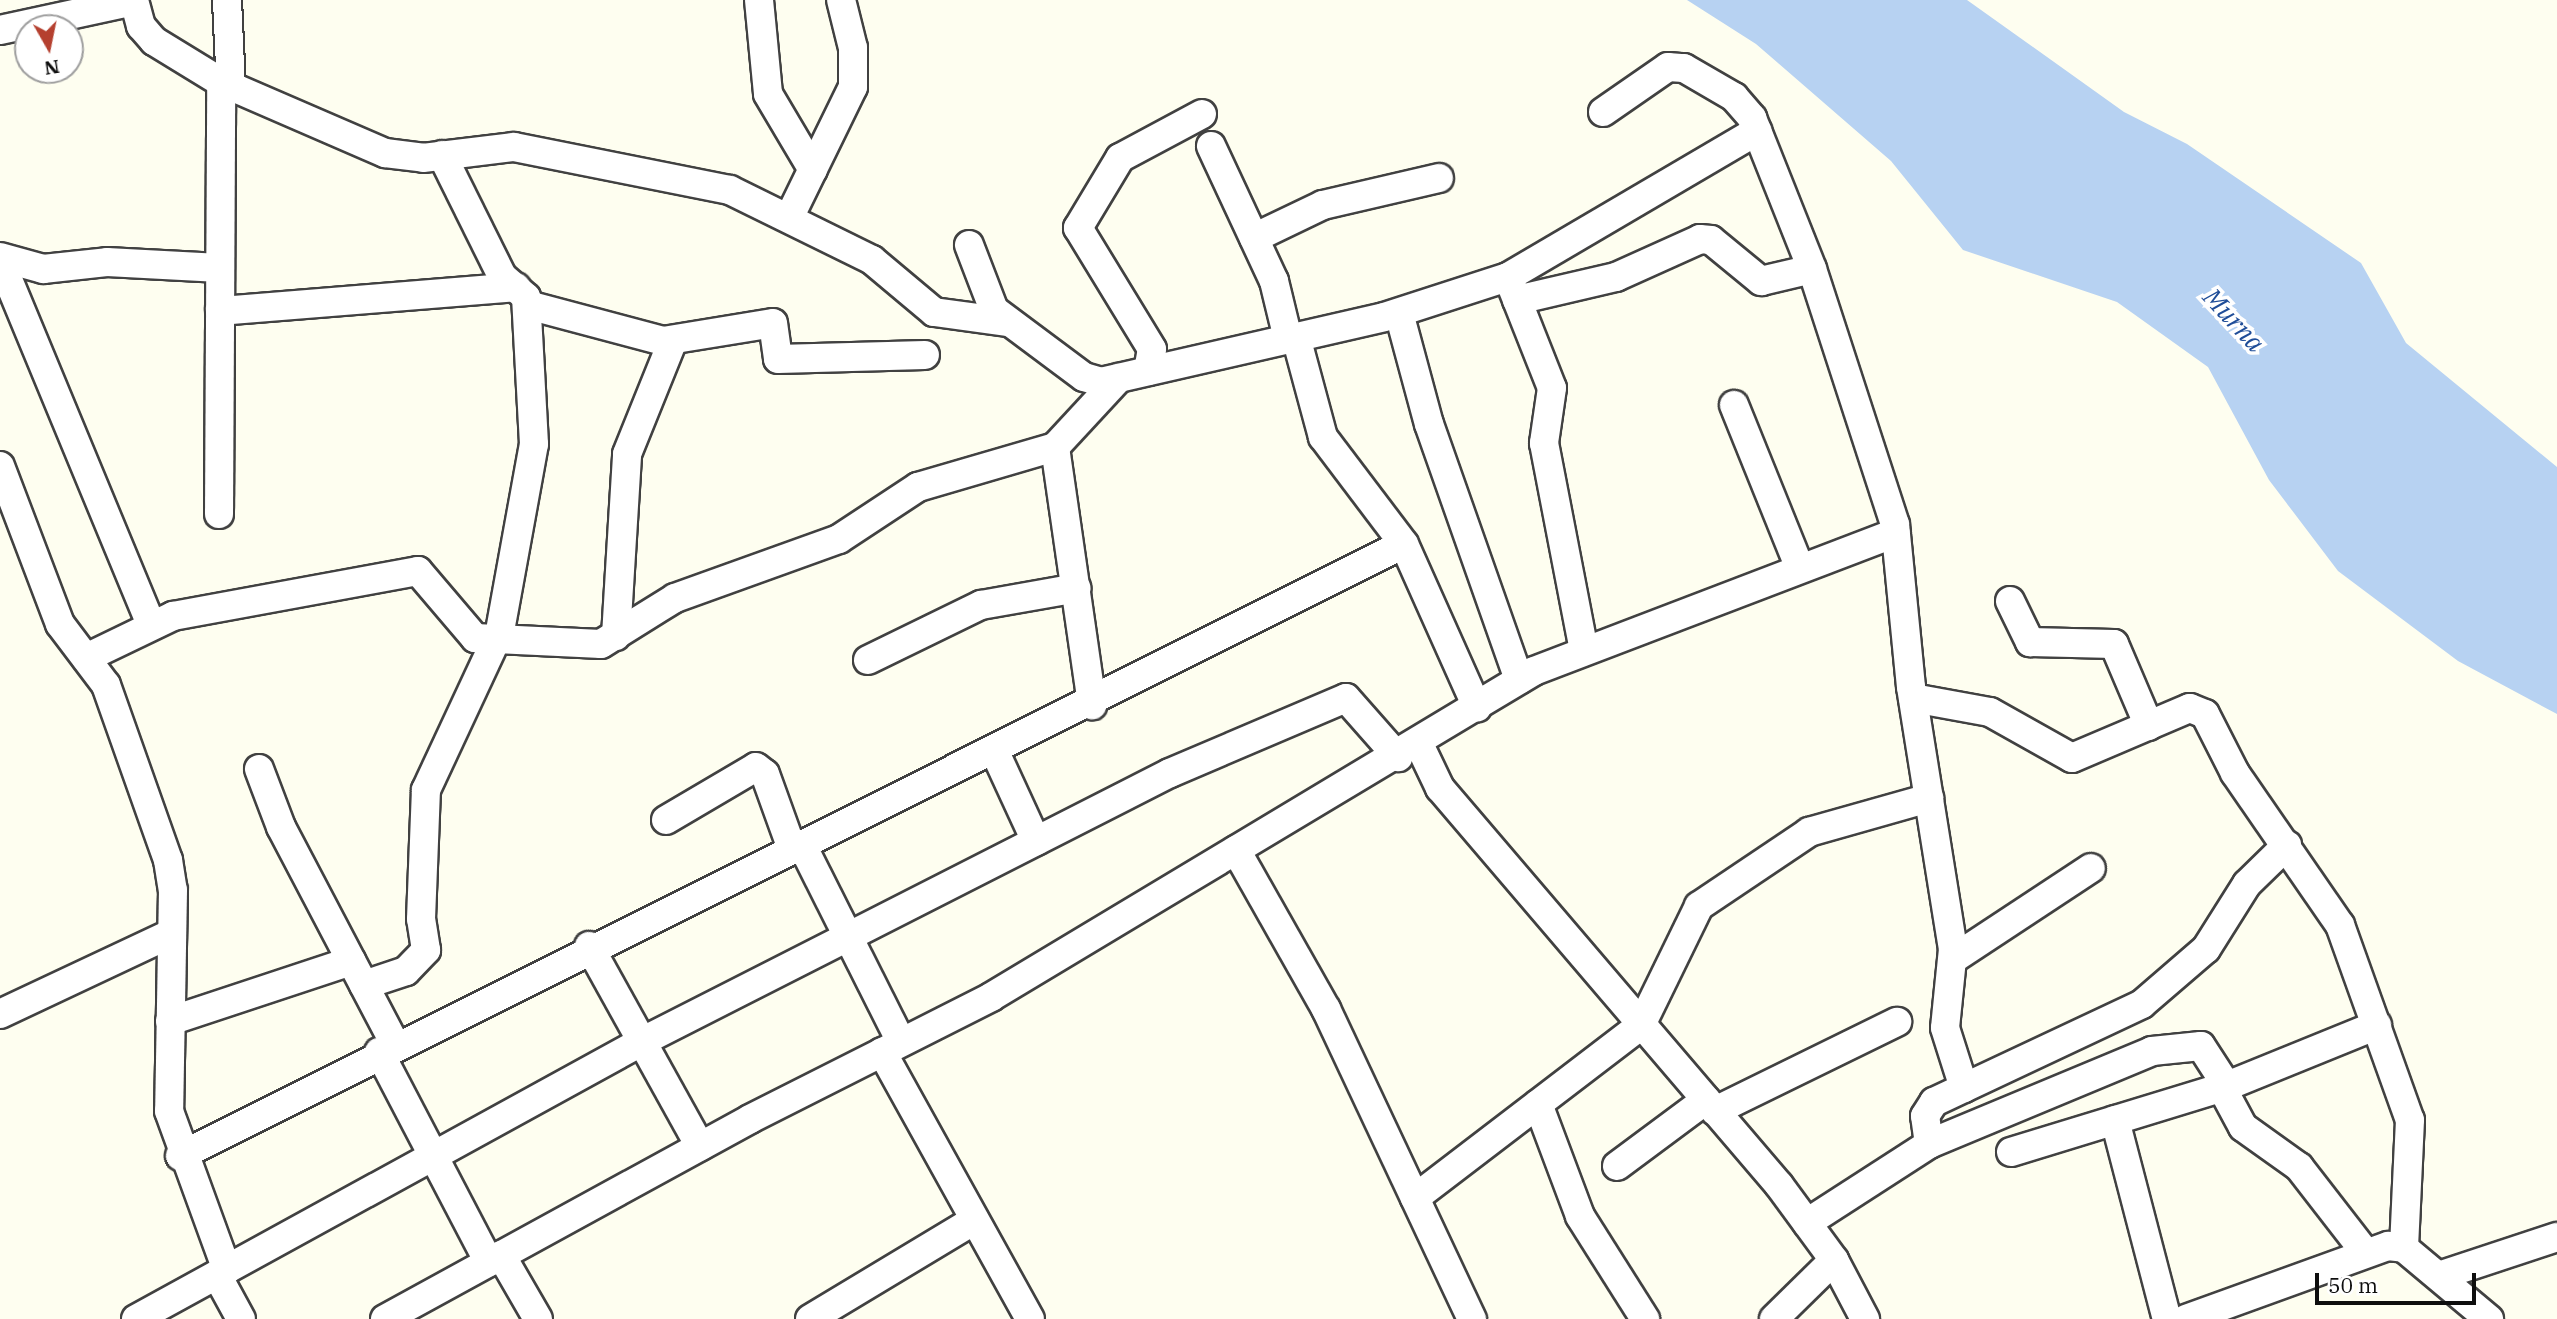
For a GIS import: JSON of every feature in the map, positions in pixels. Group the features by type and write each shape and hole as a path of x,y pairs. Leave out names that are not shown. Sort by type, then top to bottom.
{"street":[{"path":"0,30 65,7 134,0 154,41 226,85 386,153 442,155 514,147 730,190 872,260 934,312 1008,322"},
{"path":"219,514 220,268 226,0"},
{"path":"759,0 768,94 813,170"},
{"path":"789,218 853,87 853,48 841,0"},
{"path":"1603,112 1658,69 1675,66 1734,97 1757,131 1812,269 1896,533 1913,698 1953,959 1945,1027 1964,1088"},
{"path":"1148,371 1152,349 1078,228 1120,158 1202,114"},
{"path":"1513,288 1757,131"},
{"path":"1211,146 1278,290 1323,437 1404,544 1477,707"},
{"path":"170,1021 358,973 407,971 425,950 426,790 494,643 534,444 522,296 502,276 442,155"},
{"path":"1254,238 1323,205 1439,178"},
{"path":"969,245 988,301 1008,322 1084,377 1119,378 1513,288 1616,277 1700,239 1711,240 1761,281 1812,269"},
{"path":"0,259 43,269 107,262 220,268"},
{"path":"0,259 151,625"},
{"path":"1513,288 1552,388 1544,443 1584,652"},
{"path":"220,311 522,296 673,340 773,323 778,359 925,355"},
{"path":"1399,313 1429,424 1519,680"},
{"path":"616,636 627,454 673,340"},
{"path":"86,658 173,615 418,570 475,639 494,643 592,646 616,636 683,595 839,539 918,487 1055,447 1119,378"},
{"path":"1734,405 1800,568"},
{"path":"1055,447 1092,705"},
{"path":"0,466 36,571 60,625 106,685 168,860 172,933 169,1111 180,1156 241,1319"},
{"path":"385,1319 700,1146 991,997 1409,750 1519,680 1584,652 1896,533"},
{"path":"180,1156 589,946 1092,705 1404,544"},
{"path":"868,660 988,603 1077,588"},
{"path":"2010,601 2030,642 2114,644 2149,726"},
{"path":"136,1319 435,1158 643,1041 850,940 1170,773 1346,698 1409,750 1711,1106 1834,1260 1865,1319"},
{"path":"1913,698 1990,712 2072,758 2149,726 2201,709 2235,773 2334,911 2377,1025 2410,1120 2404,1248"},
{"path":"995,752 1036,841"},
{"path":"666,820 756,767 765,774 797,847 850,940 891,1047 975,1220 1030,1319"},
{"path":"259,769 281,827 358,973 435,1158 495,1258 538,1319"},
{"path":"1415,1198 1641,1025 1699,906 1809,832 1928,798"},
{"path":"1929,1144 1926,1111 1964,1088 2142,1004 2206,949 2247,884 2287,845"},
{"path":"1236,850 1326,1009 1472,1319"},
{"path":"1953,959 2091,868"},
{"path":"0,1014 172,933"},
{"path":"589,946 700,1146"},
{"path":"1617,1166 1711,1106 1897,1022"},
{"path":"2011,1152 2224,1087 2377,1025"},
{"path":"1807,1223 1929,1144 2162,1048 2201,1046 2243,1128 2299,1167 2365,1252"},
{"path":"1538,1104 1580,1216 1646,1319"},
{"path":"2115,1120 2167,1319"},
{"path":"810,1319 975,1220"},
{"path":"2442,1275 2557,1237"},
{"path":"2186,1319 2365,1252 2404,1248 2442,1275 2489,1319"},
{"path":"1774,1319 1834,1260"}],"water":[{"name":"Murna","path":"1687,0 1967,0 2124,112 2187,144 2361,263 2406,343 2557,467 2557,714 2458,661 2338,571 2269,480 2208,367 2117,302 1963,250 1891,161 1756,44"}]}
